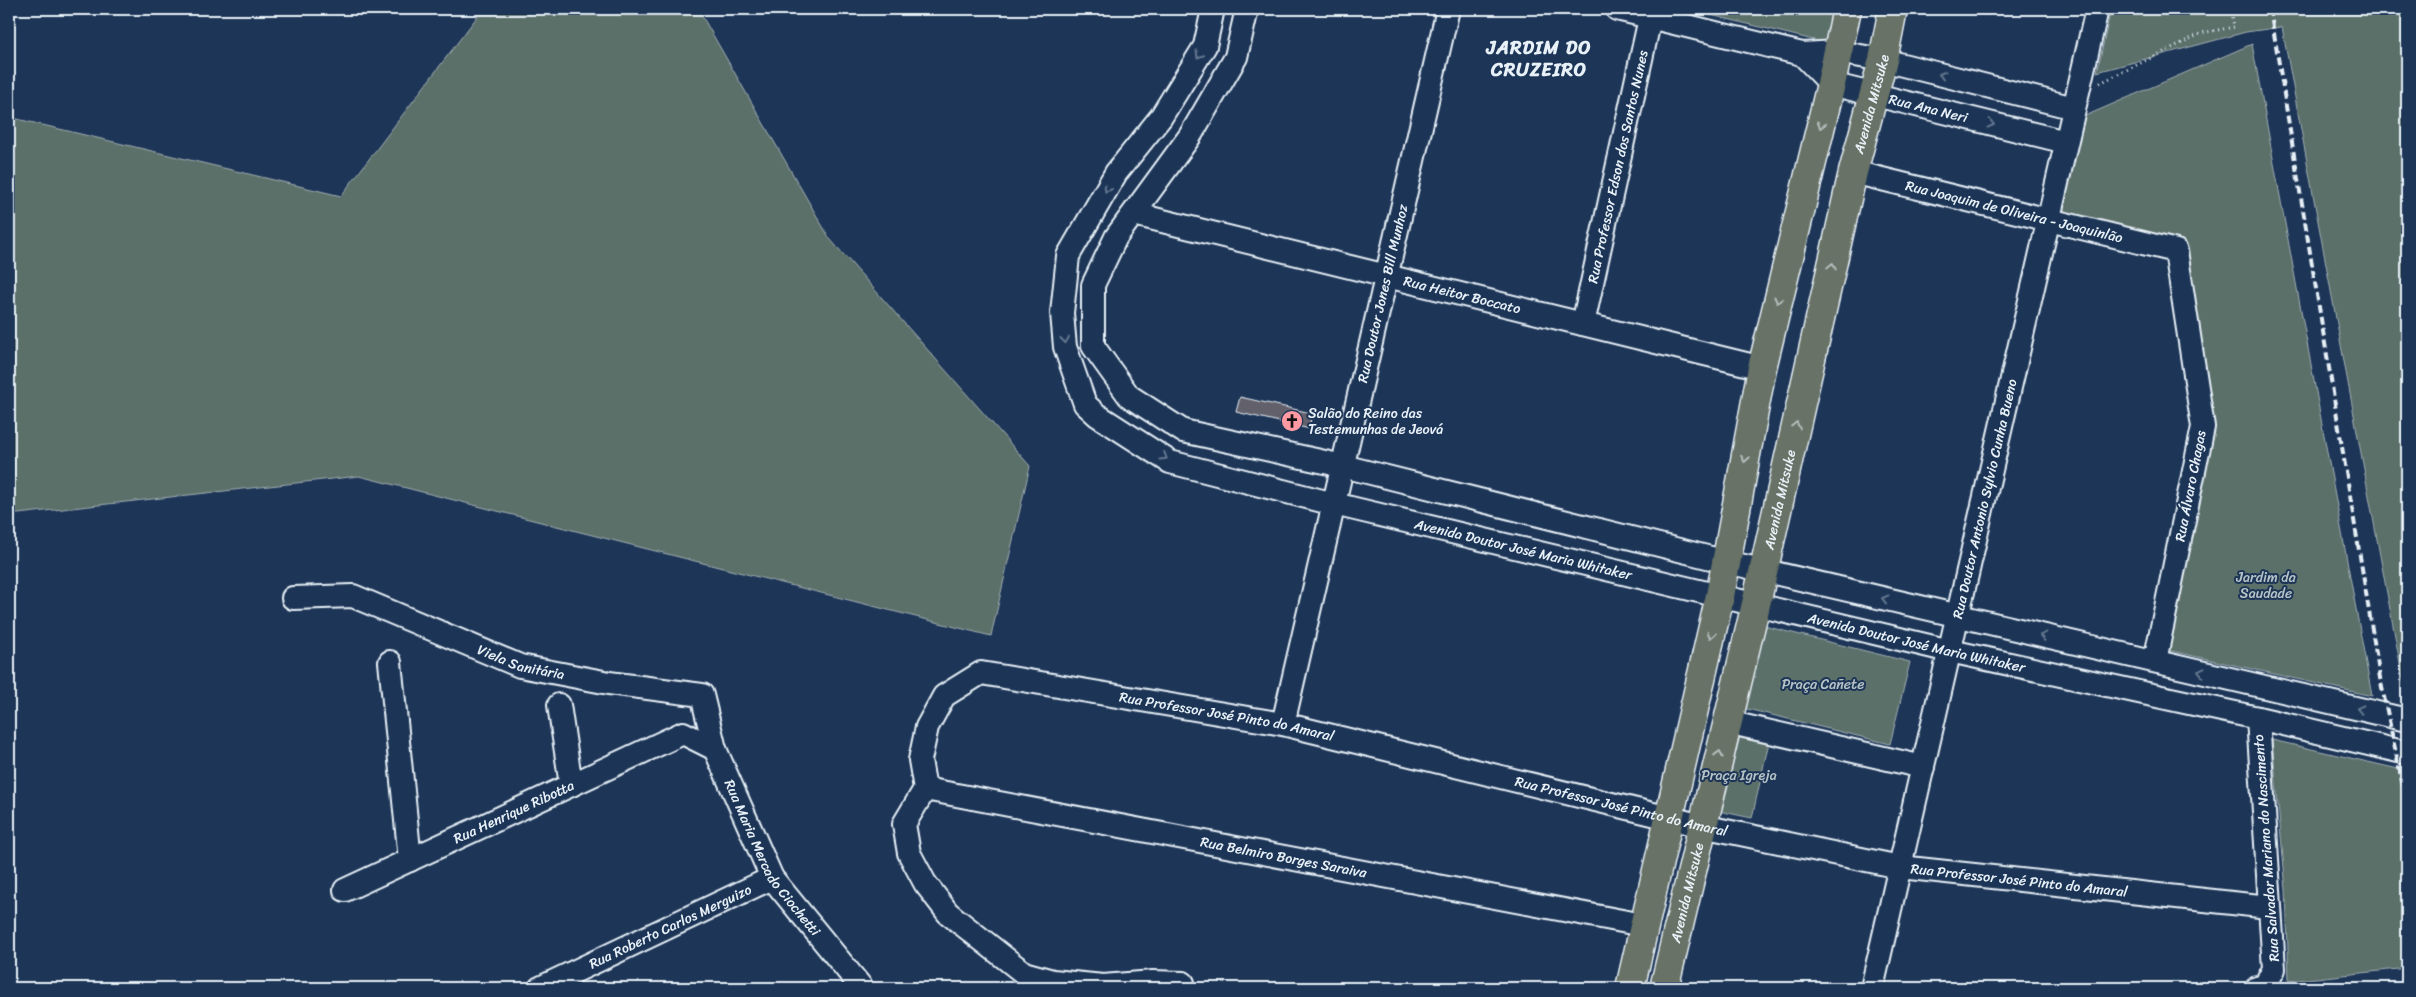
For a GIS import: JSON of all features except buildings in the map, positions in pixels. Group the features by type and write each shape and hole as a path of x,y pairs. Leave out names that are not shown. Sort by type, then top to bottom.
{"main road":[{"path":"1630,988 1645,915 1720,596 1762,368 1831,84 1847,9"},
{"name":"Avenida Mitsuke","path":"1664,988 1756,604 1853,172 1883,60 1893,9"},
{"path":"1645,915 1681,914"}],"street":[{"name":"Avenida Doutor José Maria Whitaker","path":"1213,9 1205,46 1160,117 1116,173 1068,256 1062,313 1065,347 1085,404 1097,415 1170,462 1334,504 1720,596 2407,753"},
{"path":"1247,9 1236,57 1190,136 1116,237 1092,285 1092,346 1129,396 1183,431 1342,466 1727,562 1764,569 2407,720"},
{"name":"Rua Doutor Jones Bill Munhoz","path":"1283,724 1448,9"},
{"path":"1617,9 1651,13 1802,54 1838,52 2076,101"},
{"name":"Rua Doutor Antonio Sylvio Cunha Bueno","path":"1872,988 2097,9"},
{"name":"Rua Professor Edson dos Santos Nunes","path":"1583,324 1651,13"},
{"path":"1802,54 1831,84"},
{"name":"Rua Ana Neri","path":"1831,84 2066,142"},
{"name":"Rua Joaquim de Oliveira - Joaquinlão","path":"1853,172 2176,251"},
{"name":"Rua Heitor Boccato","path":"1134,214 1762,368"},
{"name":"Rua Álvaro Chagas","path":"2155,661 2203,427 2176,251"},
{"name":"Viela Sanitária","path":"293,598 353,596 520,666 608,683 702,695 715,749"},
{"path":"390,662 410,860"},
{"name":"Rua Professor José Pinto do Amaral","path":"925,789 920,760 927,727 944,696 981,673 1283,724 1702,826 1900,867 2268,906"},
{"path":"560,705 572,785"},
{"name":"Rua Salvador Mariano do Nascimento","path":"2258,718 2268,906 2274,968 2264,983"},
{"path":"1727,722 1923,767"},
{"name":"Rua Henrique Ribotta","path":"345,890 684,733 715,749"},
{"name":"Rua Maria Mercado Ciochetti","path":"715,749 772,878 862,988"},
{"path":"925,789 904,824 909,853 925,883 948,913 1024,973 1053,981 1103,986 1153,982 1182,983"},
{"name":"Rua Belmiro Borges Saraiva","path":"925,789 1645,915"},
{"name":"Rua Roberto Carlos Merguizo","path":"540,988 772,878"}],"path":[{"path":"2076,101 2202,33 2234,27 2231,9"}],"green space":[{"path":"483,9 698,9 830,239 1030,466 991,636 359,476 9,515 9,117 341,196"},
{"path":"1686,9 1837,9 1830,44"},
{"path":"2111,9 2407,9 2407,701 2282,27 2246,32 2097,72"},
{"name":"Jardim da Saudade","path":"2252,44 2372,696 2167,650 2212,419 2179,245 2056,215 2085,116"},
{"name":"Praça Cañete","path":"1756,624 1910,662 1890,744 1735,706"},
{"name":"Praça Igreja","path":"1727,733 1769,742 1752,818 1709,809"},
{"path":"2272,740 2407,771 2407,968 2289,981 2286,890"}],"railway":[{"path":"2270,9 2380,678 2407,805"}],"place":[{"name":"Salão do Reino das Testemunhas de Jeová","path":"1292,421"}],"district":[{"name":"JARDIM DO CRUZEIRO","path":"1539,58"}]}
